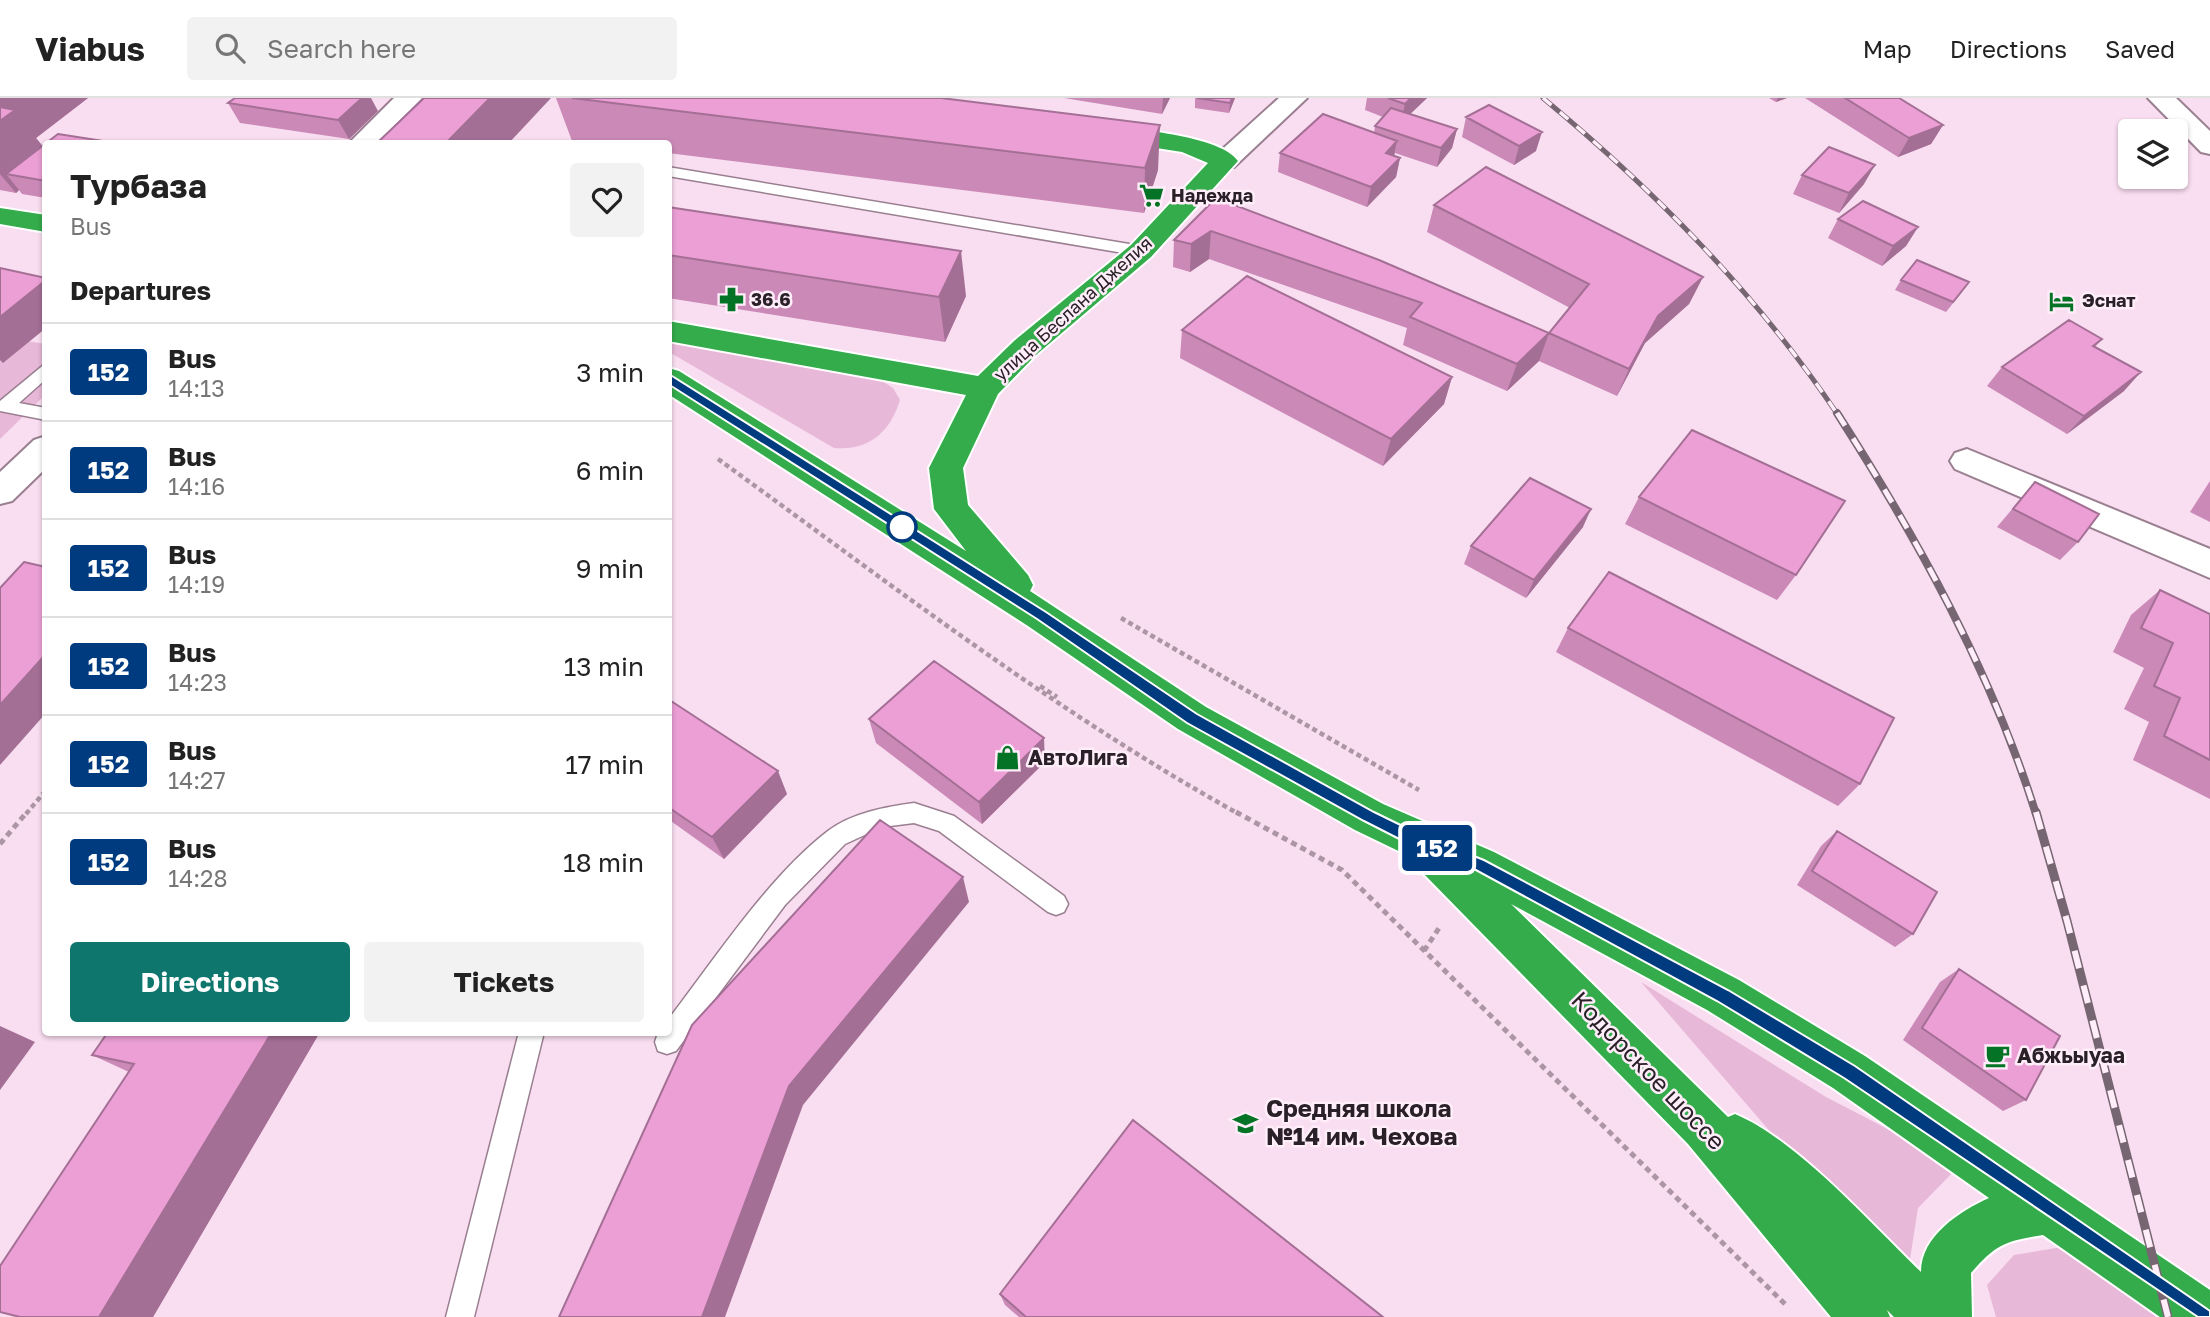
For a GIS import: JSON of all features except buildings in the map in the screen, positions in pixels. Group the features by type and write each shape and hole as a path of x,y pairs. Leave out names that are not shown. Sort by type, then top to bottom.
{"highway":[{"path":"1080,129 1188,145 1225,161"},
{"name":"улица Беслана Джелия","path":"1041,616 951,509 946,468 985,388 1025,348 1141,251 1225,161"},
{"path":"0,216 42,223"},
{"path":"672,332 985,388"},
{"path":"672,382 1041,616 1192,719 1416,840 1479,865 1723,995 1849,1072 2204,1317"},
{"name":"Кодорское шоссе","path":"1416,840 1466,885 1705,1127 1864,1317"},
{"path":"1656,1077 1798,1187 1930,1317"},
{"path":"1946,1317 1947,1264 1973,1232 2003,1217 2046,1210"}],"street":[{"path":"365,140 409,98"},
{"name":"улица Беслана Джелия","path":"1225,161 1294,98"},
{"path":"2161,98 2210,146"},
{"path":"0,492 42,452"},
{"path":"1967,461 2210,564"}],"lane":[{"path":"672,172 1141,251"},
{"path":"42,373 5,406 42,413"},
{"path":"672,1035 777,897 836,837 880,817 914,813 946,822 1056,904"},
{"path":"460,1317 532,1036"},
{"path":"667,1042 672,1036"}],"path":[{"path":"713,456 1075,716 1158,769 1342,870 1788,1307"},
{"path":"1016,672 1057,697"},
{"path":"0,844 42,795"}],"shaded area":[{"path":"0,337 42,343 42,398 0,439"},
{"path":"672,343 876,377 893,388 900,400 896,412 884,430 867,443 834,448 672,354"},
{"path":"1641,982 1826,1097 1959,1166 1918,1208 1908,1272 1824,1194"},
{"path":"2062,1247 2169,1317 1996,1317 1987,1285 2014,1255"}],"railway":[{"path":"1543,98 1625,170 1702,246 1773,327 1838,415"},
{"path":"1837,413 1896,508 1950,607 1997,709 2036,814"},
{"path":"2036,812 2067,921 2168,1317"}],"bus line":[{"name":"152","path":"672,382 1041,616 1192,719 1369,817 1416,840 1479,865 1723,995 1849,1072 2204,1317"}],"place":[{"name":"Надежда","path":"1151,196"},
{"name":"36.6","path":"731,300"},
{"name":"Эснат","path":"2062,301"},
{"name":"АвтоЛига","path":"1008,758"},
{"name":"Абжьыуаа","path":"1997,1056"},
{"name":"Средняя школа №14 им. Чехова","path":"1246,1123"}]}
